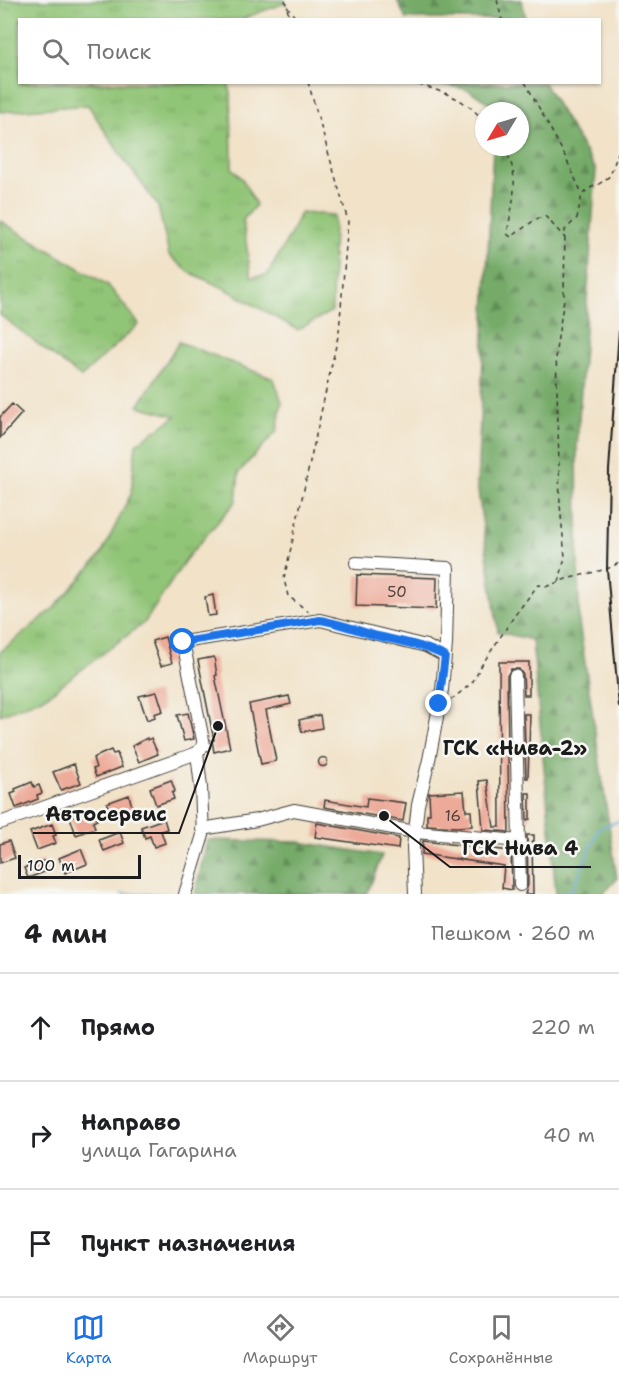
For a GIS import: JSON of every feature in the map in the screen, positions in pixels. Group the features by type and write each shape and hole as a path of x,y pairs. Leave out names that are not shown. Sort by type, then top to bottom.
{"street":[{"path":"356,563 448,568 445,656 439,704 418,805 415,832 415,894"},
{"path":"0,823 197,753 204,745 183,642 320,620 426,646 445,656"},
{"path":"515,676 520,885"},
{"path":"185,894 203,835 197,753"},
{"path":"202,829 257,820 294,810 415,832 520,841"}],"path":[{"path":"497,0 502,18"},
{"path":"285,2 289,18"},
{"path":"285,2 296,18"},
{"path":"309,84 348,221 339,332 284,579 288,596 320,620"},
{"path":"416,84 445,93 466,103 475,112"},
{"path":"526,84 564,154 582,195"},
{"path":"559,582 565,556 556,350 564,299 565,230 576,218 582,195 610,176 619,150"},
{"path":"509,156 514,169 515,187 507,234 511,237 544,216 566,239"},
{"path":"439,704 450,700 472,684 481,666 538,585 548,586 607,569 619,563"}],"green space":[{"path":"0,0 285,0 285,3 245,18 18,18 18,84 228,84 231,93 232,168 243,180 256,205 243,220 251,277 267,275 290,236 300,213 334,215 332,311 298,330 226,289 189,272 169,255 158,206 88,105 0,112"},
{"path":"397,0 522,0 526,18 406,18"},
{"path":"442,84 545,84 596,170 577,448 579,622 617,879 603,894 556,894 532,640 498,632 477,484 493,156 529,156 529,102 487,102 469,90"},
{"path":"0,221 108,285 139,324 81,377 0,315"},
{"path":"179,342 274,379 282,402 277,431 239,472 236,501 186,559 145,622 45,697 0,715 0,652 53,609 101,555 131,494 136,444 176,416 138,406"},
{"path":"207,840 299,842 382,855 367,894 195,894"}],"building":[{"path":"12,404 22,413 0,438 0,417"},
{"path":"357,575 437,578 436,609 356,606"},
{"path":"213,595 216,615 208,616 205,597"},
{"path":"165,637 172,663 161,666 152,641"},
{"path":"214,657 217,675 215,676 230,748 214,752 212,740 214,740 198,660"},
{"path":"499,662 529,662 529,695 524,695 523,675 519,669 511,669 507,676 509,832 483,830 479,781 487,780 494,827 500,827"},
{"path":"157,692 163,711 147,720 139,696"},
{"path":"289,696 291,704 266,710 276,761 261,764 249,704"},
{"path":"188,713 194,739 184,741 177,715"},
{"path":"524,714 530,714 528,778 526,778"},
{"path":"320,715 322,728 302,732 299,720"},
{"path":"147,738 148,740 151,738 158,754 139,762 132,746"},
{"path":"111,750 113,754 117,753 122,767 96,777 93,758"},
{"path":"323,757 328,762 323,767 318,762"},
{"path":"74,764 81,783 61,790 53,772"},
{"path":"171,780 175,791 172,793 174,799 156,805 150,788"},
{"path":"32,782 34,787 39,785 42,793 37,795 38,799 16,808 11,794 16,792 15,789"},
{"path":"464,791 466,811 471,811 472,826 427,825 427,814 430,814 429,793"},
{"path":"526,793 530,793 530,819 527,820"},
{"path":"129,795 134,814 116,819 112,810 109,812 107,803"},
{"path":"367,798 406,803 403,821 324,807 325,800 366,807"},
{"path":"92,808 97,820 93,822 95,828 76,835 70,817"},
{"path":"164,819 167,829 161,831 165,843 154,847 150,836 145,838 141,827"},
{"path":"317,823 399,838 398,849 315,837"},
{"path":"52,824 56,843 37,850 30,832"},
{"path":"120,832 124,843 104,851 99,840"},
{"path":"527,835 534,835 534,841 532,841 533,894 525,894 528,885"},
{"path":"9,841 15,858 0,863 0,844"},
{"path":"423,841 511,851 512,890 502,888 504,866 422,854"},
{"path":"81,849 87,864 65,873 59,858"},
{"path":"43,861 47,871 28,878 24,868"}],"waterway":[{"path":"564,894 574,886 599,828 619,821"},
{"path":"122,894 173,894"}],"railway":[{"path":"619,331 609,470 607,569 619,707"}],"place":[{"name":"Автосервис","path":"218,726"},
{"name":"ГСК Нива 4","path":"384,816"}],"district":[{"name":"ГСК «Нива-2»","path":"515,748"}],"route":[{"path":"183,642 320,620 340,623 374,635 426,646 445,656 439,704"}]}
